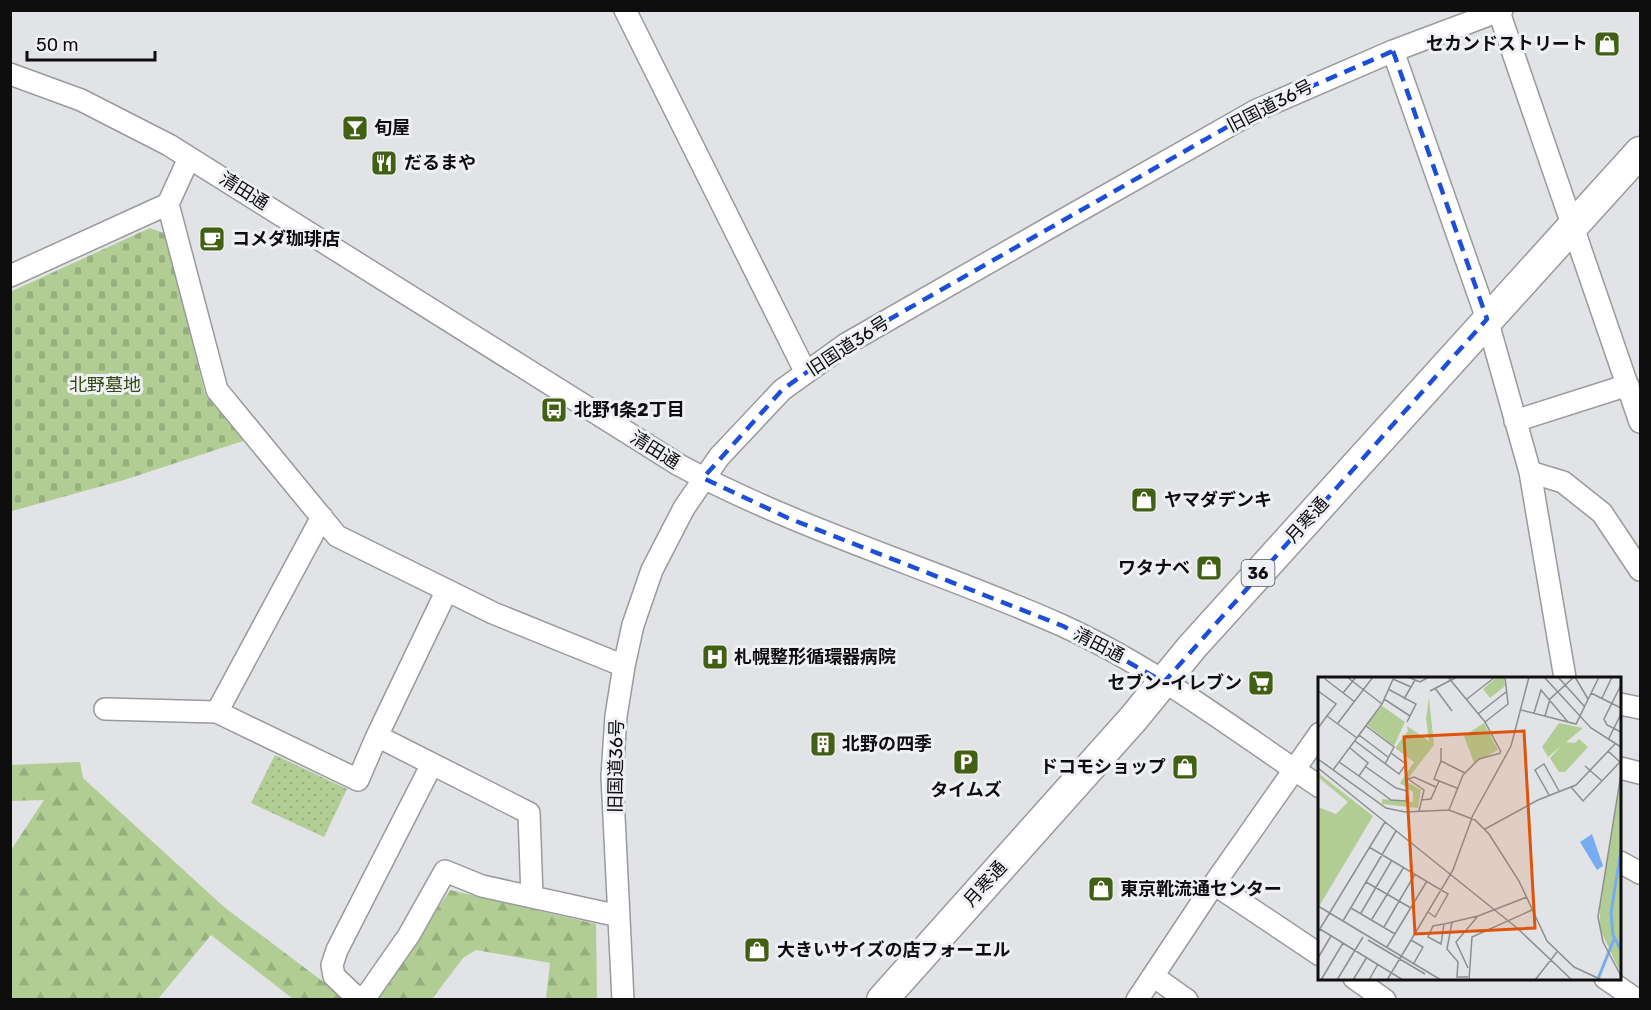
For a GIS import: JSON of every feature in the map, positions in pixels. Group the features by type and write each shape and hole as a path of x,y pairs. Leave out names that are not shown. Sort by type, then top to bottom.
{"highway":[{"name":"月寒通","path":"882,999 1164,682 1192,646 1641,152"}],"street":[{"path":"625,10 806,373"},
{"path":"1501,11 1641,422"},
{"name":"旧国道36号","path":"623,999 612,776 615,725 624,666 633,625 652,570 684,508 719,457 782,390 846,344 1257,110 1393,51 1501,11"},
{"path":"1393,51 1487,319 1530,472 1564,677"},
{"name":"清田通","path":"10,74 50,87 116,116 189,158 703,478 778,513 932,571 1063,626 1136,664 1318,786"},
{"path":"189,158 168,204 217,390 337,536 493,613 624,666"},
{"path":"10,276 168,204"},
{"path":"1515,422 1628,385"},
{"path":"1530,472 1563,482 1602,513 1641,570"},
{"path":"217,711 322,517"},
{"path":"105,709 217,711 358,780 447,590"},
{"path":"1621,704 1641,708"},
{"path":"377,736 529,813 531,897"},
{"path":"1137,999 1318,736"},
{"path":"432,764 332,964 334,976 354,995 365,998 409,935 445,871 482,886 619,916"},
{"path":"1621,768 1641,772"},
{"path":"1621,863 1641,873"},
{"path":"1214,884 1318,954"},
{"path":"1153,976 1187,999"},
{"path":"1357,980 1385,999"},
{"path":"1608,980 1637,999"}],"highlighted area":[{"path":"1393,51 1487,319 1164,682 1063,626 788,518 703,478 782,390 846,344 1257,110"}],"green space":[{"name":"北野墓地","path":"150,228 166,234 205,394 246,440 124,480 12,511 10,292"},
{"path":"275,755 347,789 324,837 251,803"},
{"path":"80,762 83,778 224,907 346,999 293,999 211,935 158,999 11,999 11,850 44,800 11,801 10,765"},
{"path":"450,890 596,924 597,999 546,999 550,963 476,950 463,958 432,999 377,1000"}],"place":[{"name":"セカンドストリート","path":"1607,44"},
{"name":"旬屋","path":"355,128"},
{"name":"だるまや","path":"384,163"},
{"name":"コメダ珈琲店","path":"212,239"},
{"name":"北野1条2丁目","path":"554,410"},
{"name":"ヤマダデンキ","path":"1144,500"},
{"name":"ワタナベ","path":"1209,568"},
{"name":"札幌整形循環器病院","path":"715,657"},
{"name":"セブン-イレブン","path":"1261,683"},
{"name":"北野の四季","path":"823,744"},
{"name":"タイムズ","path":"966,762"},
{"name":"ドコモショップ","path":"1185,767"},
{"name":"東京靴流通センター","path":"1101,889"},
{"name":"大きいサイズの店フォーエル","path":"757,950"}]}
